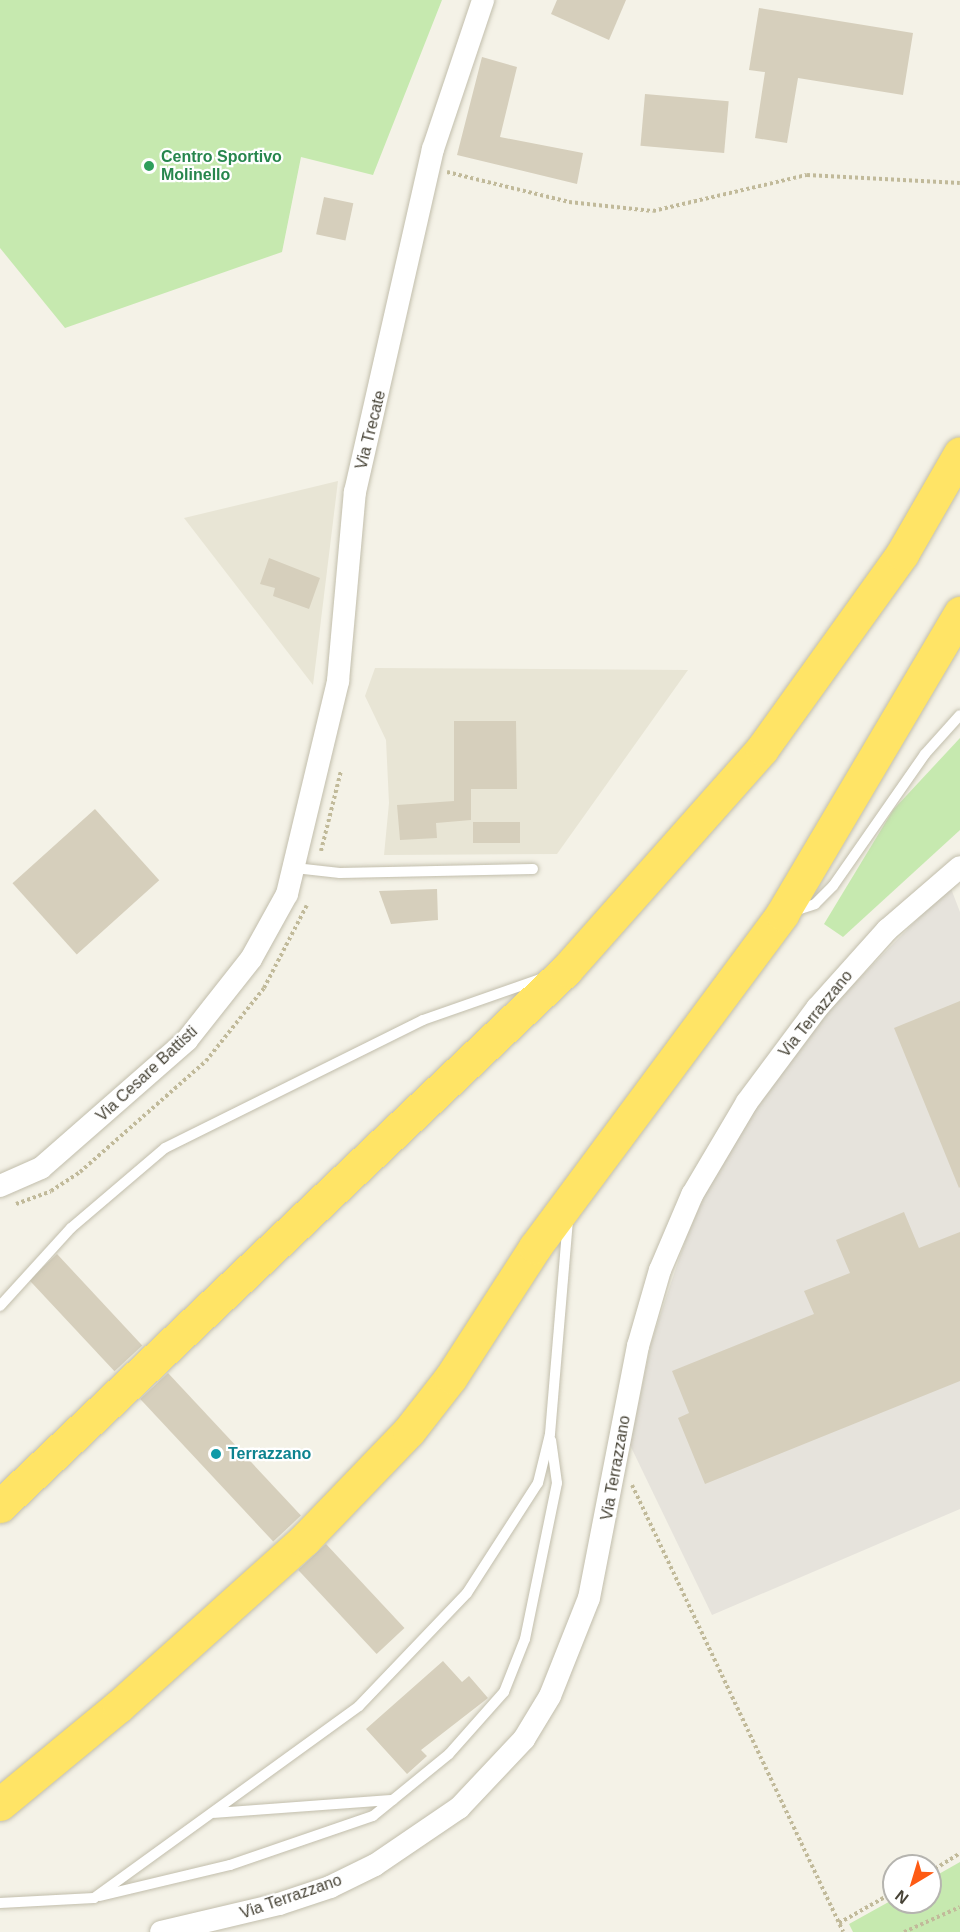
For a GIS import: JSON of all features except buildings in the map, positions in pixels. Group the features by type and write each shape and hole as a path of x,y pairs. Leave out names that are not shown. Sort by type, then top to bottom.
{"highway":[{"path":"0,1506 142,1369 566,970 762,749 902,554 960,453"},
{"path":"0,1804 119,1706 304,1540 409,1431 570,1201 782,914 960,613"}],"street":[{"name":"Via Trecate","path":"295,868 338,681 355,492 433,149 483,0"},
{"name":"Via Terrazzano","path":"161,1932 229,1918 330,1887 412,1844 497,1772 524,1739 550,1696 573,1642 599,1559 648,1306 692,1195 718,1147 817,1008 887,930 960,867"},
{"name":"Via Cesare Battisti","path":"0,1186 41,1168 187,1040 251,959 287,894 295,868"}],"lane":[{"path":"782,914 815,904 833,886 925,754 960,715"},
{"path":"295,868 340,873 533,869"},
{"path":"0,1306 71,1228 165,1148 423,1020 566,970"},
{"path":"94,1898 359,1706 467,1593 538,1483 550,1434 570,1201"},
{"path":"0,1903 94,1898 230,1865 373,1816 449,1754 504,1692 525,1640 557,1483 550,1434"},
{"path":"214,1813 393,1800"}],"path":[{"path":"449,173 569,202 653,211 807,175 960,183"},
{"path":"618,1457 674,1566 843,1932"},
{"path":"942,1864 960,1853"},
{"path":"839,1923 882,1899"},
{"path":"904,1932 960,1907"}],"shaded area":[{"path":"338,481 313,685 184,518"},
{"path":"375,668 688,670 557,854 384,855 389,803 386,740 365,696"},
{"path":"950,886 960,912 960,1509 712,1615 630,1445 651,1343 686,1238 717,1166 789,1061 841,997"}],"green space":[{"name":"Centro Sportivo Molinello","path":"0,0 442,0 373,175 301,157 282,252 65,328 0,248"},
{"path":"960,738 960,830 843,937 824,924 893,810"},
{"path":"960,1862 960,1932 853,1932 849,1924 882,1906 882,1914 942,1914 942,1872"}],"place":[{"name":"Centro Sportivo Molinello","path":"149,166"},
{"name":"Terrazzano","path":"216,1454"}]}
